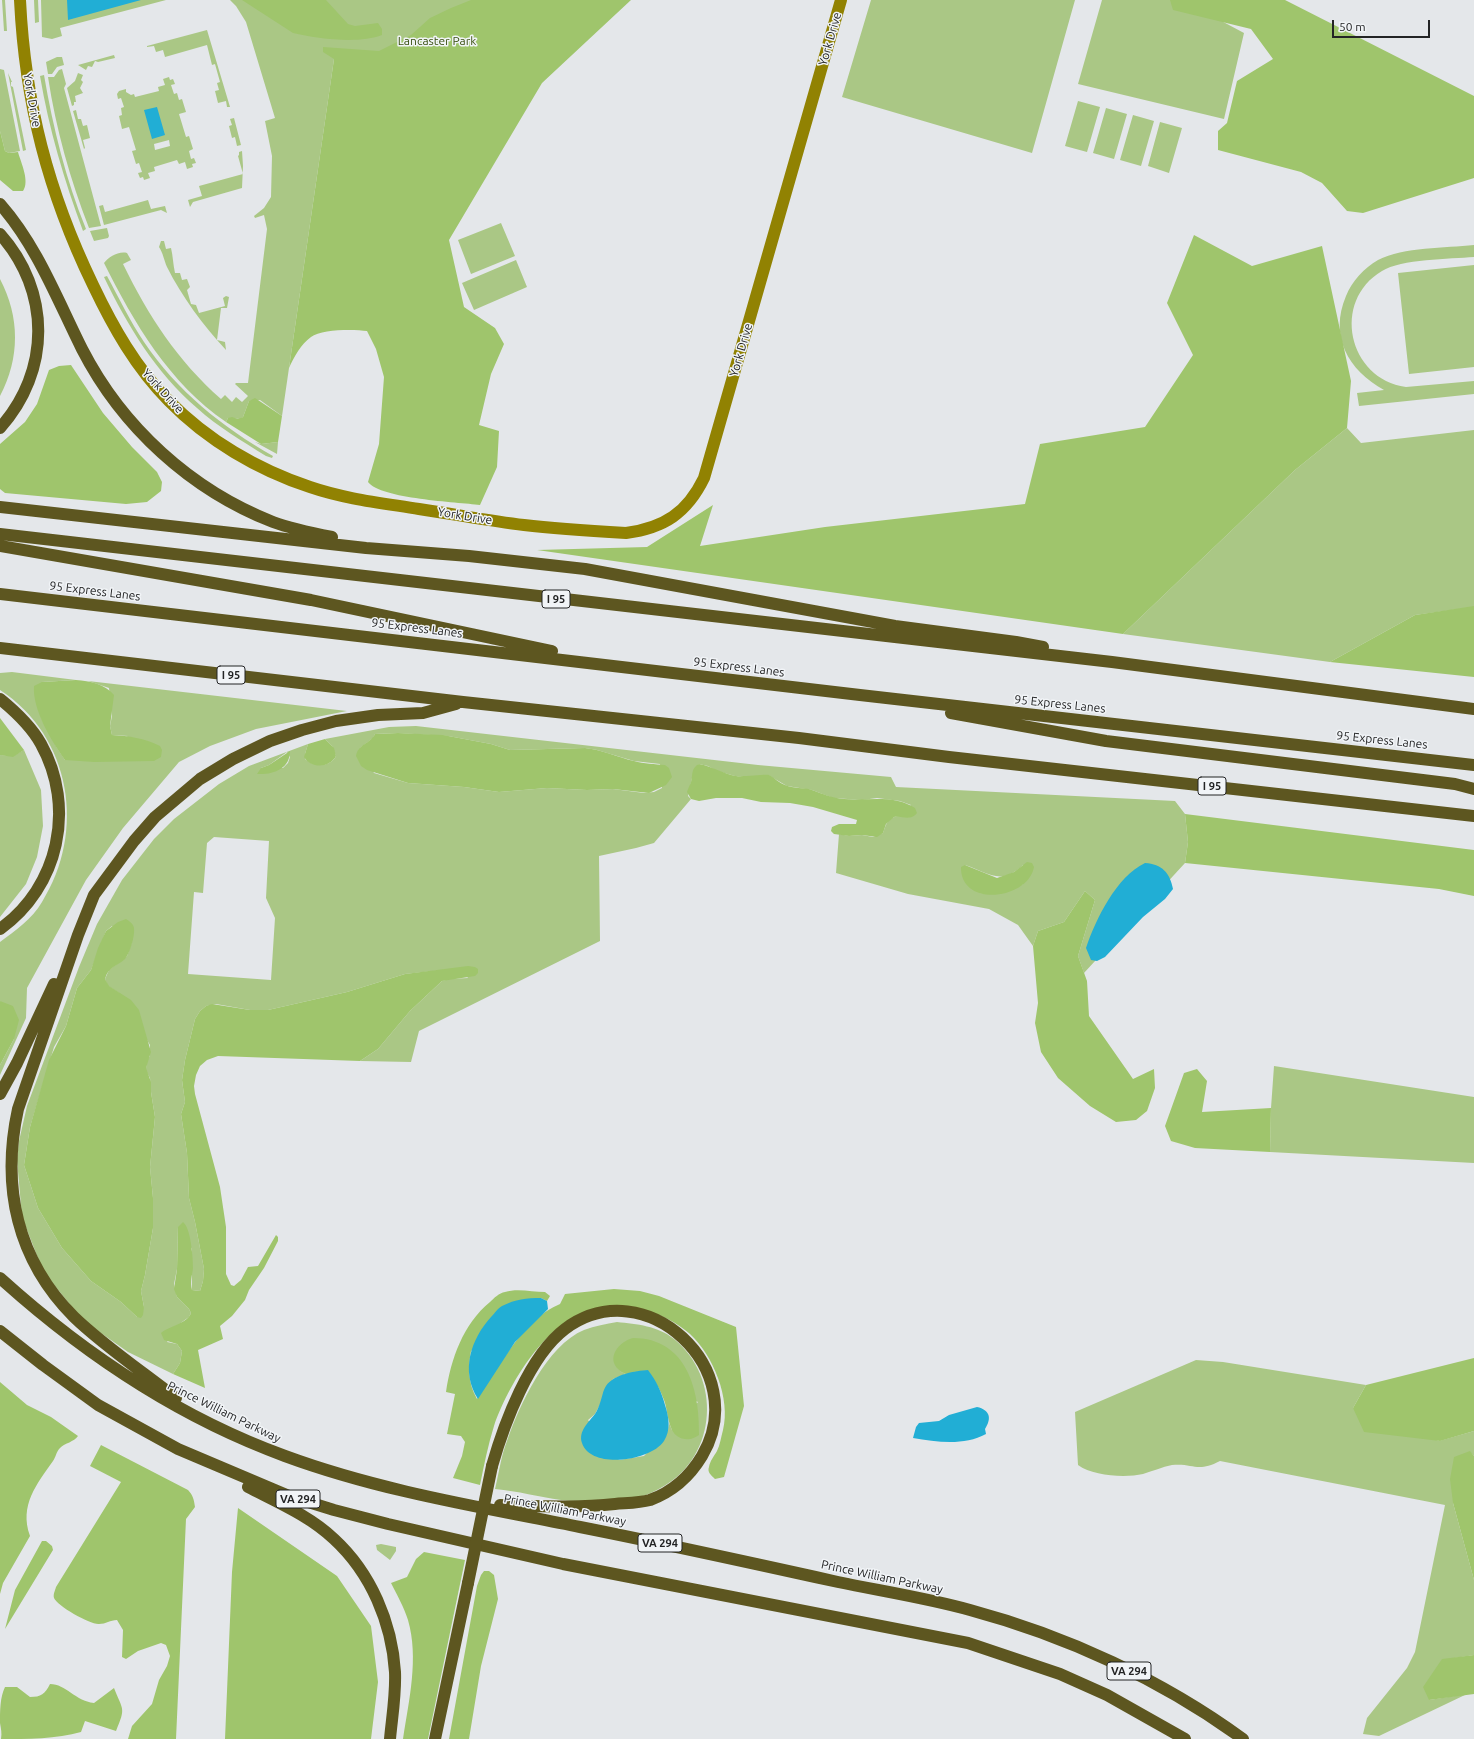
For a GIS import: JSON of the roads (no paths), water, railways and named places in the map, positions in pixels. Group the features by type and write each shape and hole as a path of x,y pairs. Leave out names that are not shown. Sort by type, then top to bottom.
{"highway":[{"path":"0,204 21,232 38,259 83,350 112,398 129,420 151,444 176,466 219,496 274,522 304,532 404,551"},
{"path":"0,234 18,259 27,276 37,306 39,326 38,347 34,366 23,393 0,428"},
{"path":"0,507 366,548 469,556 585,569 895,626 1016,642 1112,662"},
{"name":"I 95","path":"0,534 1112,662 1474,709"},
{"path":"0,546 311,600 628,667"},
{"name":"95 Express Lanes","path":"0,594 860,695 1474,765"},
{"name":"I 95","path":"0,648 463,702 799,738 949,757 1474,816"},
{"path":"860,695 1106,741 1455,784 1474,789"},
{"path":"0,699 29,726 41,743 50,761 56,781 59,805 58,834 48,873 36,894 26,907 0,929"},
{"path":"204,1420 87,1328 60,1302 34,1264 25,1243 15,1210 11,1183 10,1157 13,1130 18,1109 78,935 94,895 134,841 155,816 200,779 233,759 270,741 329,723 378,715 423,713 463,702"},
{"path":"0,1094 17,1063 78,935"},
{"name":"Prince William Parkway","path":"0,1278 31,1305 107,1364 147,1389 204,1420 283,1455 341,1474 406,1492 618,1534 983,1614 1040,1633 1114,1663 1198,1709 1244,1739"},
{"path":"435,1739 468,1583 492,1466 505,1423 518,1393 535,1365 552,1341 564,1330 578,1320 594,1314 610,1311 627,1311 660,1321 686,1340 695,1350 706,1368 712,1385 716,1402 715,1419 706,1450 697,1465 686,1478 669,1491 649,1500 594,1506 471,1506"},
{"name":"VA 294","path":"0,1331 43,1365 98,1405 178,1449 290,1496 334,1510 388,1524 632,1578 968,1644 1036,1666 1094,1689 1161,1724 1185,1739"},
{"path":"178,1449 303,1516 334,1538 360,1569 378,1602 392,1648 395,1672 395,1693 390,1739"}],"street":[{"name":"York Drive","path":"20,0 24,55 35,121 45,162 64,222 94,288 118,334 152,383 184,415 204,432 248,459 278,475 310,487 343,496 522,525 626,533 642,531 658,526 672,518 687,505 697,492 704,478 841,0"}],"water":[{"path":"67,0 141,0 68,20"},
{"path":"157,107 165,135 152,139 144,110"},
{"path":"1145,863 1161,867 1170,878 1173,889 1165,899 1143,917 1105,957 1097,961 1091,960 1086,948 1101,912 1116,888 1135,869"},
{"path":"541,1298 547,1301 548,1309 515,1342 478,1399 473,1388 469,1367 473,1345 478,1335 491,1317 502,1306 521,1299"},
{"path":"648,1370 654,1378 660,1391 668,1414 668,1432 664,1441 657,1448 647,1454 635,1458 608,1460 597,1457 588,1451 581,1439 585,1427 595,1414 606,1386 619,1376 631,1372"},
{"path":"977,1407 985,1410 989,1418 985,1429 986,1434 978,1438 960,1442 941,1442 913,1438 916,1427 919,1423 939,1421 949,1415"}],"park label":[{"name":"Lancaster Park","path":"437,41"}]}
